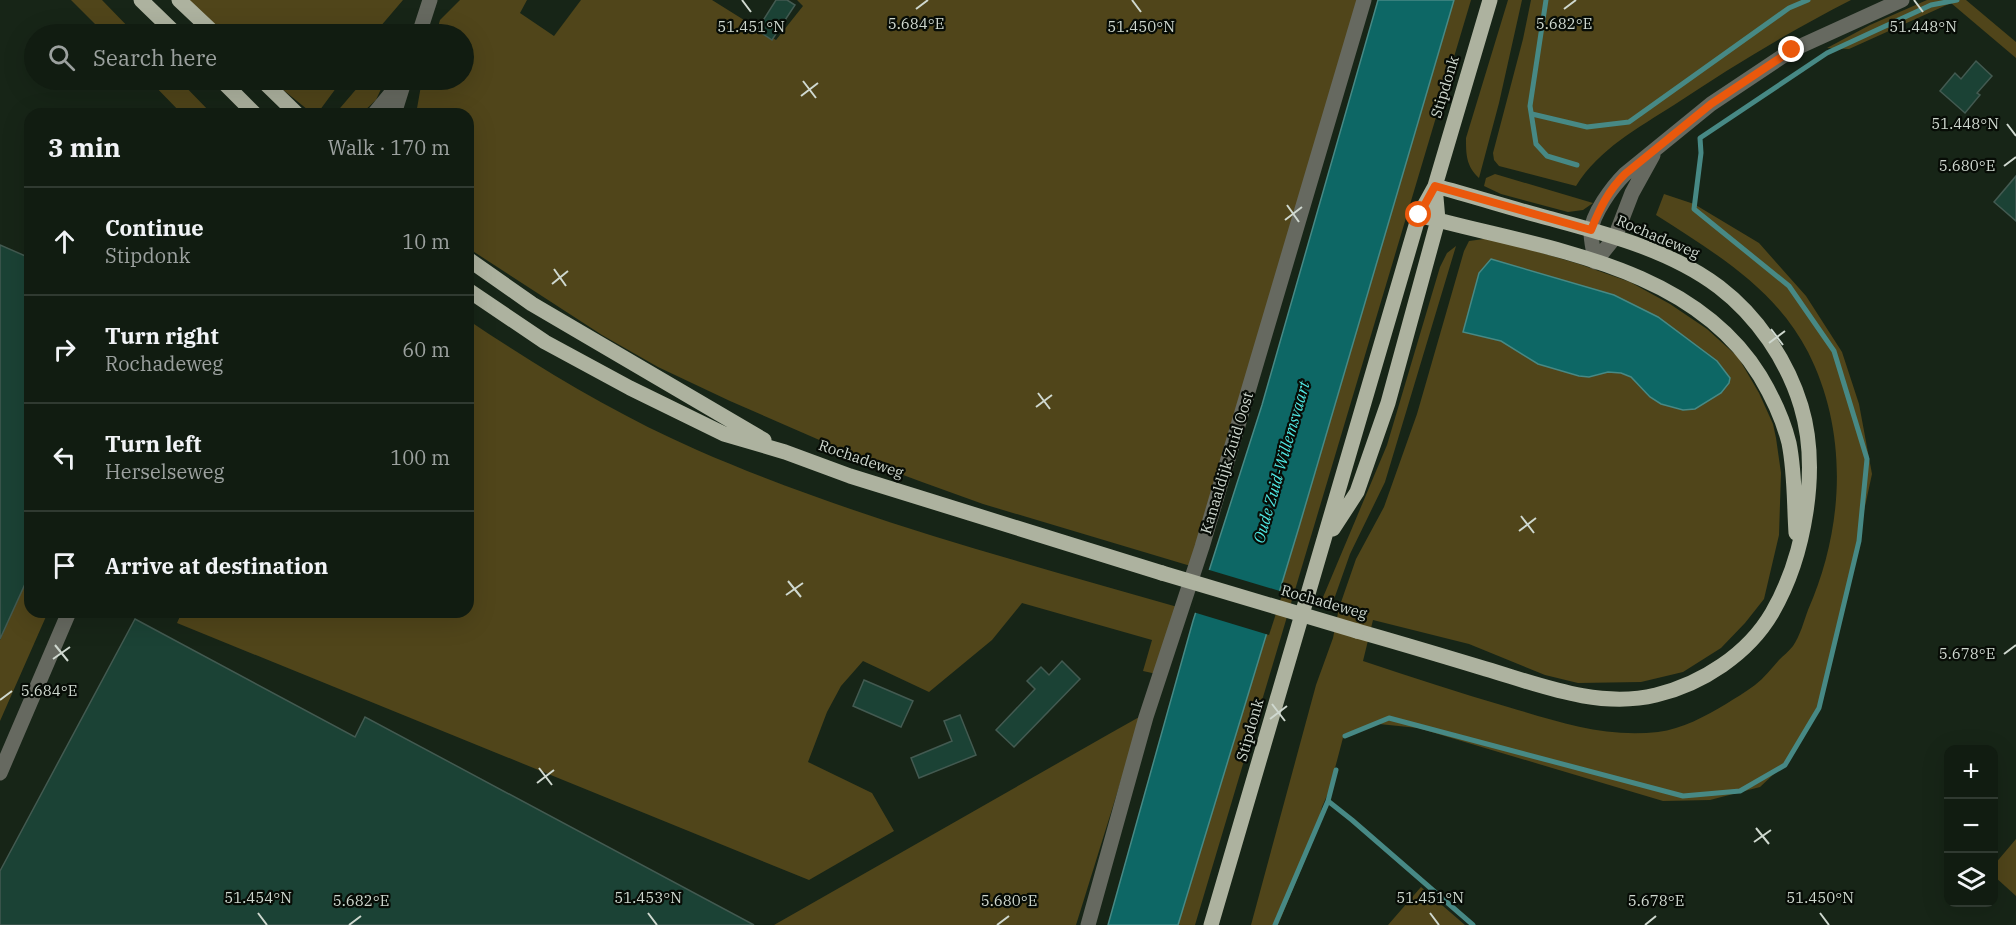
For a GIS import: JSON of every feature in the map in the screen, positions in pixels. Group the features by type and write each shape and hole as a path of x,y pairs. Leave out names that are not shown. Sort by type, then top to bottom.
{"main road":[{"path":"141,0 166,24"},
{"path":"179,0 204,24"},
{"name":"Stipdonk","path":"1211,925 1419,215 1435,186 1490,0"},
{"path":"231,90 249,108"},
{"path":"272,90 291,108"},
{"name":"Stipdonk","path":"1323,546 1357,492 1388,403 1438,220 1435,186"},
{"name":"Rochadeweg","path":"474,294 545,342 630,388 724,434 785,452 850,476 1162,573 1568,693 1612,699 1656,695 1687,685 1722,666 1747,644 1772,613 1786,585 1808,507 1809,457 1801,408 1786,369 1775,350 1752,319 1720,288 1677,261 1615,237 1435,186"},
{"name":"Rochadeweg","path":"1419,215 1594,262 1645,281 1683,300 1721,329 1753,365 1774,402 1788,441 1794,483 1797,551"},
{"name":"Rochadeweg","path":"474,263 532,304 785,452"}],"street":[{"path":"422,24 430,0"},
{"name":"Kanaaldijk Zuid Oost","path":"1088,925 1146,717 1202,548 1364,0"},
{"path":"1594,262 1591,230 1603,200 1625,174 1711,104 1792,50 1902,0"},
{"path":"379,108 394,90"},
{"path":"396,108 400,90"},
{"path":"1594,262 1615,237 1632,193 1658,147"},
{"path":"0,773 66,618"}],"shaded area":[{"path":"71,0 102,0 125,24 95,24"},
{"path":"188,0 403,0 383,24 213,24"},
{"path":"460,0 527,0 520,13 554,36 581,0 712,0 776,40 803,6 797,0 1357,0 1194,567 983,504 879,466 730,401 658,367 602,335 474,252 474,108 417,108 420,90 474,90 474,24 439,24"},
{"path":"1454,0 1471,0 1195,925 1178,925 1299,527"},
{"path":"1508,0 1522,0 1499,103 1479,178 1469,164 1466,138"},
{"path":"1531,0 1851,0 1761,50 1633,131 1596,161 1576,186 1499,166 1494,160 1493,153"},
{"path":"1927,0 1966,0 2016,42 2016,58 1951,3 1849,49 1827,48 1870,25"},
{"path":"159,90 189,90 206,108 176,108"},
{"path":"283,90 335,90 321,108 306,108"},
{"path":"355,90 380,90 376,100 367,108 340,108"},
{"path":"1495,174 1593,203 1583,210 1568,212 1501,194 1484,186 1486,178"},
{"path":"1664,194 1694,204 1759,243 1806,296 1842,352 1859,404 1872,474 1818,713 1790,759 1760,787 1710,800 1663,801 1418,728 1379,724 1344,734 1315,836 1278,925 1251,925 1316,685 1333,638 1339,608 1356,559 1384,507 1417,414 1464,251 1469,241 1491,238 1630,282 1670,304 1707,329 1738,357 1759,393 1773,424 1781,473 1779,535 1764,599 1721,648 1683,672 1641,682 1578,683 1545,675 1469,644 1373,620 1363,661 1564,723 1601,731 1638,733 1676,728 1718,709 1758,682 1795,642 1820,579 1835,514 1836,448 1821,383 1808,352 1779,309 1742,274 1700,243 1656,215","holes":["1658,317 1717,361 1683,410 1661,404 1650,397 1631,377 1621,373 1608,372 1589,377 1579,376 1538,364 1501,341 1463,331"]},
{"path":"1456,246 1385,482 1350,554 1332,605 1321,602 1387,445 1440,267 1447,253"},
{"path":"474,324 551,373 638,422 697,450 756,474 816,497 936,537 1181,608 1161,675 1143,671 1152,640 1022,603 992,640 929,692 863,661 841,686 827,712 808,762 872,793 894,831 809,880 177,623 179,618 474,618"},
{"path":"24,586 24,618 45,618 0,721 0,640"},
{"path":"1141,716 1076,925 774,925 1109,734"},
{"path":"2016,839 2016,896 1998,880 1998,860"},
{"path":"1421,887 1465,925 1388,925"}],"water":[{"name":"Oude Zuid-Willemsvaart","path":"1378,0 1454,0 1299,527 1178,925 1108,925 1193,621 1262,405"},
{"path":"1491,259 1614,295 1658,317 1717,361 1730,378 1729,383 1721,393 1695,409 1683,410 1661,404 1650,397 1631,377 1621,373 1608,372 1589,377 1579,376 1538,364 1501,341 1463,332 1479,273"}],"pier":[{"path":"1206,569 1283,592 1269,635 1193,612"}],"building":[{"path":"776,0 787,0 795,5 772,40 757,30"},
{"path":"1976,61 1992,76 1977,93 1980,95 1965,113 1940,91 1955,73 1961,79"},
{"path":"2016,176 2016,221 1994,202"},
{"path":"0,245 24,255 24,586 0,639"},
{"path":"135,619 355,737 365,717 754,925 0,925 0,871"},
{"path":"1062,661 1080,679 1014,747 996,730 1035,689 1027,681 1041,667 1049,675"},
{"path":"864,680 913,701 901,727 853,706"},
{"path":"960,715 976,755 919,778 911,758 952,741 944,721"}],"waterway":[{"path":"1546,0 1530,106 1536,144 1547,156 1577,165"},
{"path":"1532,114 1587,127 1629,122 1789,8 1808,0"},
{"path":"1345,736 1389,718 1683,796 1740,791 1785,765 1819,708 1859,541 1867,459 1834,351 1789,286 1694,209 1701,153 1700,138 1827,53 1931,5 1957,0"},
{"path":"1328,801 1336,770"},
{"path":"1275,925 1328,801 1473,925"}],"route":[{"path":"1419,215 1435,186 1591,230 1603,200 1625,174 1711,104 1792,50"}]}
